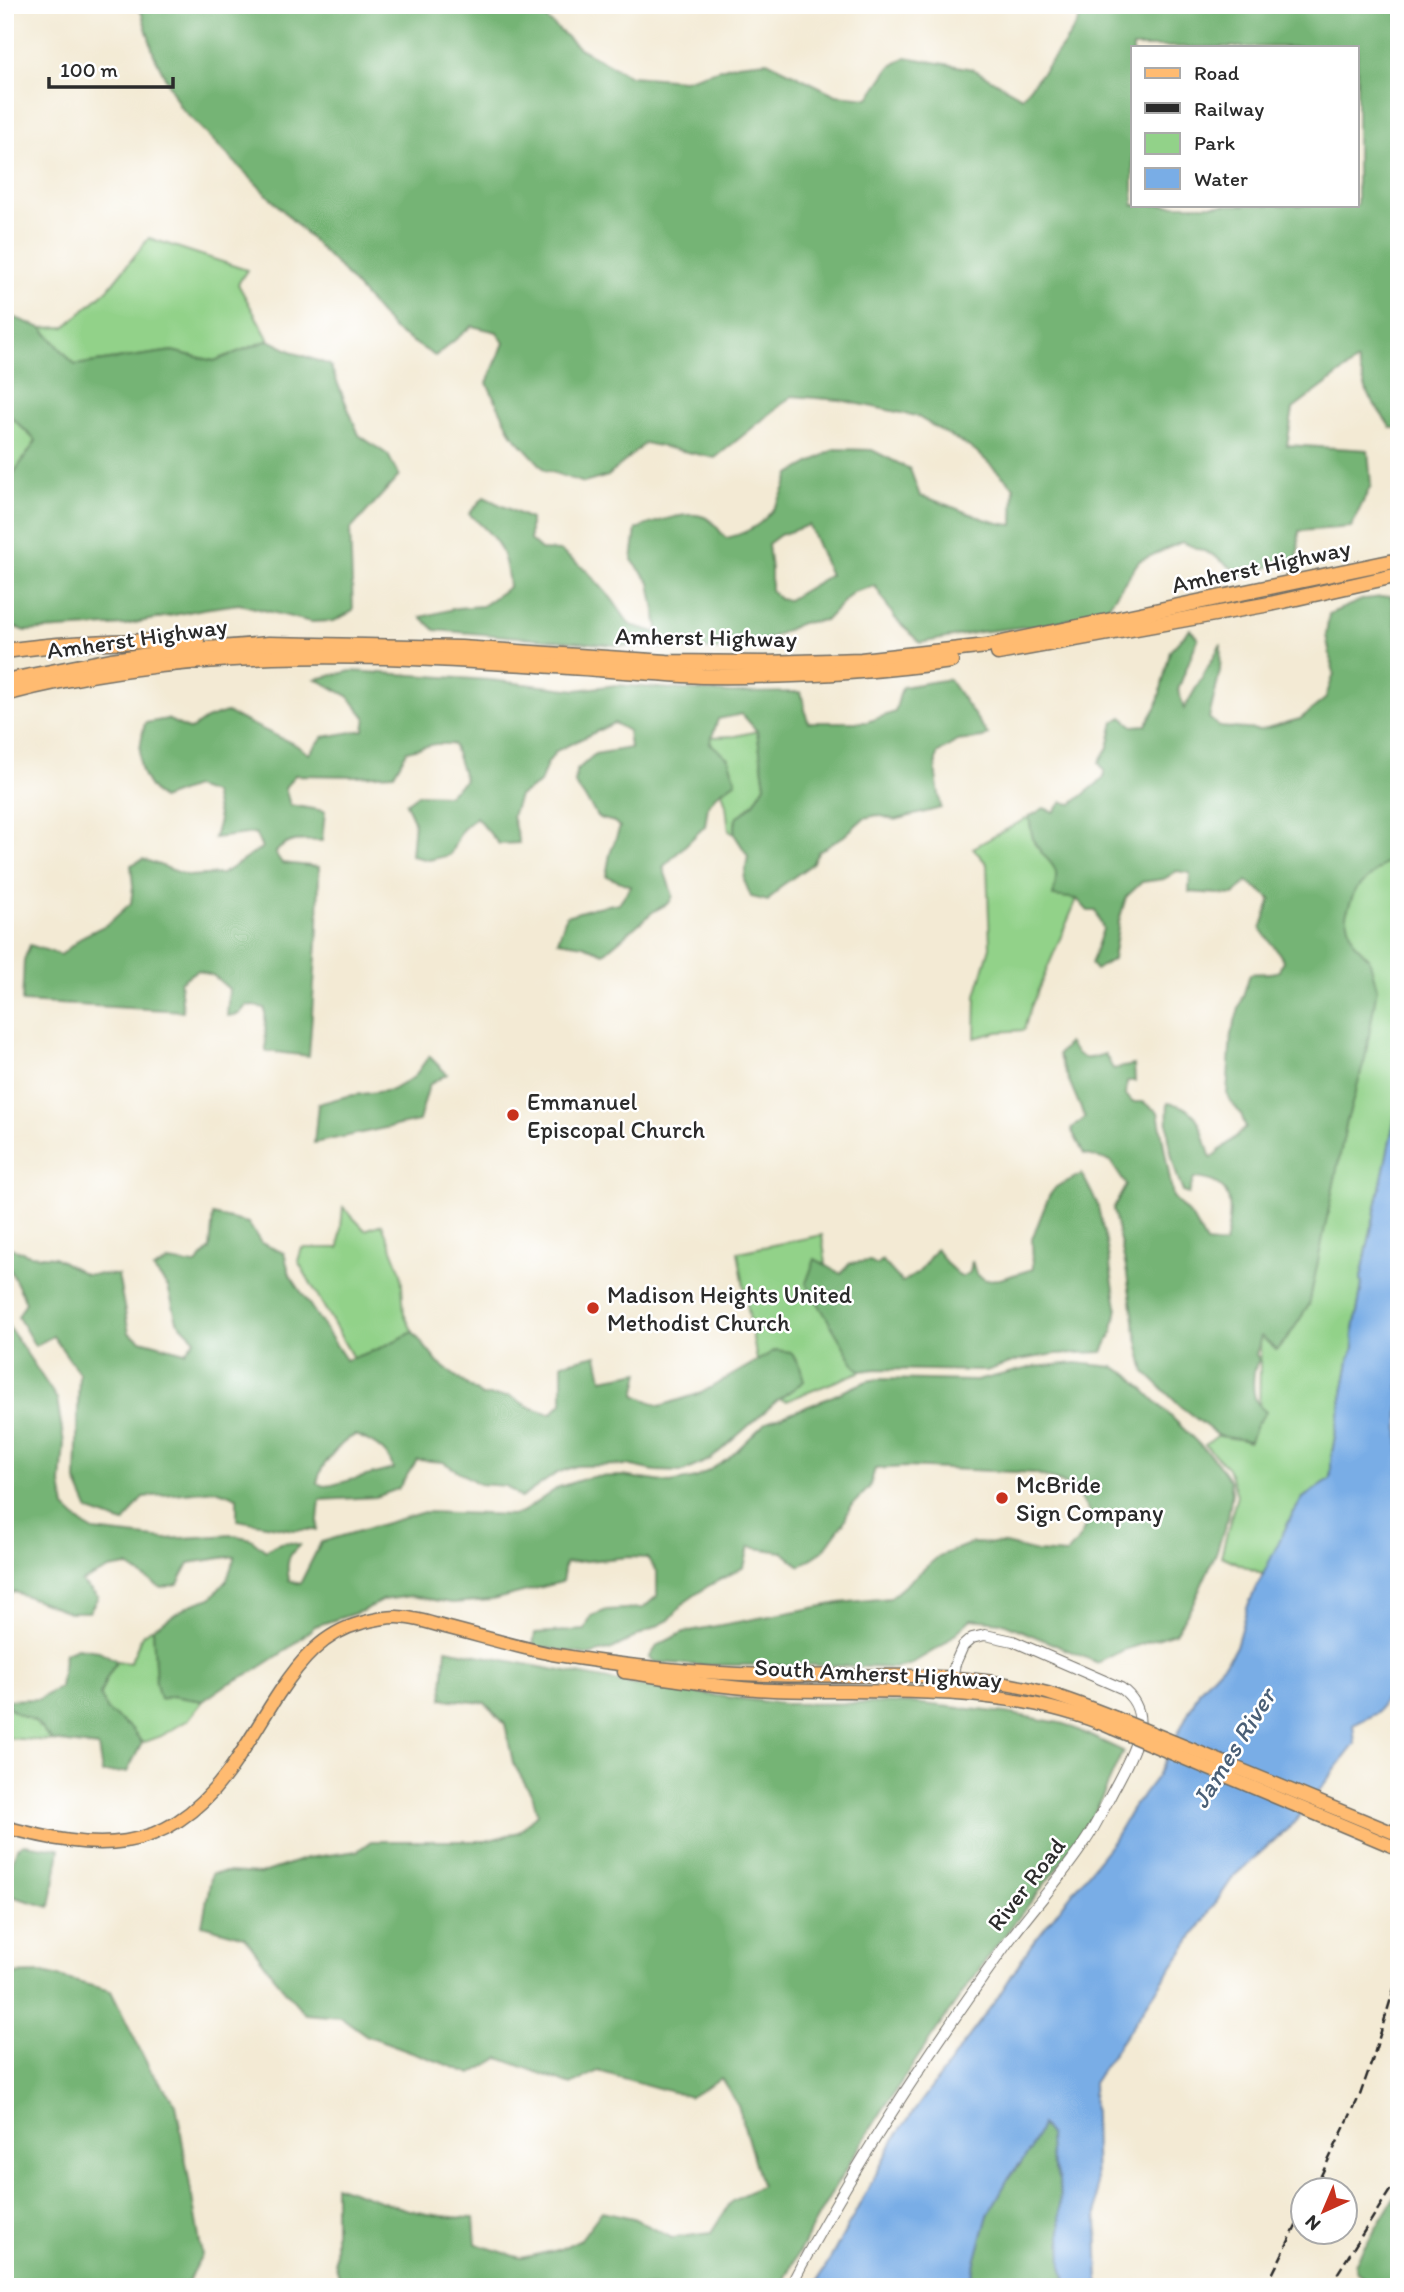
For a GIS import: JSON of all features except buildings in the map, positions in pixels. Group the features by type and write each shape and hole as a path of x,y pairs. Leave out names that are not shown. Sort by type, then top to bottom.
{"highway":[{"name":"Amherst Highway","path":"5,694 73,679 144,668 219,660 328,655 425,658 702,676 803,675 930,664 1270,604 1399,561"},
{"name":"Amherst Highway","path":"5,681 111,660 269,644 473,649 667,662 861,660 987,646 1362,575 1399,575"},
{"path":"5,651 156,641 269,644"},
{"path":"5,703 144,668"}],"main road":[{"name":"South Amherst Highway","path":"5,1827 61,1841 102,1844 123,1843 167,1827 192,1811 226,1775 288,1680 313,1650 345,1628 376,1620 405,1618 550,1653 592,1660 671,1669 766,1675 952,1679 1047,1693 1399,1849"},
{"name":"South Amherst Highway","path":"376,1620 424,1629 539,1659 657,1677 769,1690 948,1694 1039,1706 1094,1721 1114,1723 1399,1835"}],"street":[{"name":"River Road","path":"790,2287 838,2198 898,2102 998,1955 1084,1844 1136,1743 1140,1712 1127,1692 1013,1641 994,1636 978,1636 967,1642 959,1652 948,1694"}],"green space":[{"path":"135,5 435,5 451,10 464,5 531,5 579,48 630,76 684,80 737,64 767,61 836,95 869,98 890,67 906,57 973,69 1022,97 1066,41 1085,5 1399,5 1399,133 1396,147 1394,262 1399,285 1399,428 1391,428 1368,395 1357,361 1293,409 1287,445 1368,450 1371,485 1351,527 1299,531 1298,557 1243,576 1213,555 1182,542 1139,561 1105,611 1050,624 979,632 920,643 895,618 875,586 853,592 826,620 801,623 766,640 720,650 636,647 435,630 421,617 457,608 482,606 509,587 505,563 498,545 487,530 469,514 484,497 530,519 530,540 541,550 560,551 586,570 612,599 630,625 659,633 650,583 632,560 636,529 668,518 695,515 709,519 726,538 750,530 774,508 790,474 835,449 872,450 910,469 920,496 978,517 1013,525 1014,487 976,451 916,416 840,400 792,396 715,458 645,443 608,476 584,483 545,470 512,434 487,383 504,343 497,332 472,326 435,356 394,330 341,269 180,107 154,55 142,14","holes":["809,525 830,575 788,600 779,599 771,590 768,544 780,535"]},
{"path":"149,238 247,270 238,284 269,340 214,361 172,351 75,365 42,328 65,327 108,289"},
{"path":"5,314 42,328 75,365 172,351 214,361 269,340 295,353 330,365 359,435 388,455 399,476 350,530 353,611 334,621 311,622 239,604 125,625 26,631 5,624 5,486 36,441 5,411"},
{"path":"5,411 36,441 5,486"},
{"path":"1391,596 1399,646 1398,852 1355,890 1346,915 1354,943 1369,958 1377,988 1365,1059 1347,1121 1309,1305 1287,1339 1276,1350 1261,1336 1253,1388 1258,1404 1266,1412 1256,1425 1250,1441 1219,1436 1181,1407 1145,1372 1113,1209 1126,1185 1110,1161 1084,1154 1071,1129 1085,1118 1058,1055 1068,1043 1084,1058 1105,1054 1113,1069 1134,1065 1135,1081 1127,1081 1126,1095 1132,1102 1143,1102 1158,1112 1173,1197 1193,1219 1206,1243 1225,1245 1229,1200 1219,1185 1208,1180 1194,1178 1189,1194 1183,1192 1170,1148 1168,1103 1179,1105 1194,1115 1211,1158 1246,1128 1241,1114 1227,1094 1231,1034 1250,974 1279,971 1283,960 1261,929 1271,899 1247,881 1234,895 1189,892 1190,873 1177,871 1164,879 1142,882 1126,897 1113,959 1096,970 1091,964 1103,929 1096,911 1088,911 1077,899 1053,896 1056,872 1034,842 1029,817 1044,808 1054,812 1062,802 1072,804 1104,778 1099,762 1108,747 1114,722 1122,717 1133,726 1146,725 1157,706 1170,651 1190,629 1198,638 1178,690 1184,709 1221,644 1220,671 1209,718 1219,727 1259,730 1300,719 1325,699 1334,674 1326,635 1329,614 1364,599"},
{"path":"351,671 490,680 577,690 616,685 731,693 801,692 808,722 867,722 895,712 902,687 949,679 988,735 957,741 937,754 936,774 941,808 895,820 878,815 864,818 844,836 818,852 812,864 781,886 768,901 751,897 744,880 748,856 734,834 736,819 754,803 765,785 757,731 742,714 718,719 710,743 728,758 736,781 716,795 708,806 705,826 663,867 673,896 669,903 654,911 604,953 583,945 558,941 566,916 619,903 631,886 606,876 610,854 620,827 614,822 599,818 575,784 576,771 595,754 630,748 628,731 614,723 556,751 547,764 540,783 519,796 512,816 519,843 499,844 476,817 461,831 450,855 429,860 411,856 414,821 406,803 418,794 448,795 465,780 453,744 435,744 407,751 394,774 295,775 285,788 290,805 325,811 322,841 291,842 275,853 282,863 319,867 318,928 309,1056 266,1051 265,1008 247,1005 239,1014 227,1016 229,989 214,976 197,970 180,982 183,1011 22,1002 24,960 30,945 61,955 83,936 108,924 131,903 131,865 143,859 189,876 222,874 262,848 255,833 214,838 219,820 213,793 194,787 161,799 146,782 140,764 140,745 145,723 167,719 190,730 206,719 226,712 296,745 309,754 323,737 364,730 366,718 348,696 316,679"},
{"path":"757,731 765,785 754,803 736,819 734,834 729,831 722,791 735,781 710,743 711,737 736,736"},
{"path":"1345,802 1399,804 1399,1098 1361,1278 1353,1336 1354,1348 1349,1361 1331,1458 1331,1478 1303,1498 1291,1517 1264,1575 1221,1556 1237,1495 1228,1468 1205,1445 1221,1433 1249,1442 1259,1418 1261,1303"},
{"path":"1029,817 1034,843 1056,868 1057,879 1077,899 1030,1009 1024,1030 997,1032 975,1038 976,995 990,947 987,864 973,848"},
{"path":"429,1056 447,1074 429,1085 419,1121 314,1143 318,1104 347,1096 392,1090 414,1077"},
{"path":"1082,1174 1097,1203 1117,1307 1113,1330 1103,1352 1056,1354 1019,1360 986,1371 862,1371 856,1367 806,1283 815,1259 841,1274 850,1263 870,1261 877,1265 882,1260 902,1282 918,1273 936,1249 961,1277 970,1272 972,1261 976,1274 986,1280 1000,1279 1033,1269 1032,1239 1049,1196 1056,1187"},
{"path":"343,1207 365,1230 382,1224 401,1272 404,1314 413,1332 353,1358 298,1261 302,1248 339,1248"},
{"path":"213,1215 248,1223 261,1243 284,1253 290,1275 346,1360 376,1350 413,1332 438,1363 482,1396 510,1396 529,1407 551,1414 562,1403 562,1363 597,1355 602,1379 640,1372 635,1395 660,1406 701,1393 776,1350 791,1352 801,1369 804,1381 779,1399 711,1459 683,1472 655,1471 627,1465 576,1466 557,1473 521,1498 506,1486 479,1484 443,1462 417,1460 398,1489 376,1497 320,1500 317,1530 293,1530 237,1520 237,1497 215,1490 143,1497 124,1523 89,1511 76,1481 79,1373 53,1336 35,1346 18,1317 26,1302 5,1259 5,1246 30,1255 54,1257 85,1274 118,1275 129,1333 141,1340 185,1352 195,1339 177,1321 168,1287 153,1269 169,1261 195,1265 210,1249","holes":["355,1435 384,1452 393,1469 332,1485 317,1483 326,1462"]},
{"path":"822,1235 826,1264 815,1260 856,1367 862,1371 786,1401 779,1399 804,1381 776,1350 757,1361 738,1252"},
{"path":"5,1321 57,1399 64,1443 61,1484 65,1508 82,1524 94,1531 165,1539 233,1535 251,1539 266,1551 282,1543 295,1543 300,1545 290,1556 288,1574 289,1580 300,1584 321,1542 424,1512 514,1515 559,1487 590,1477 622,1476 670,1483 696,1478 728,1459 766,1422 878,1379 976,1381 1033,1367 1076,1363 1114,1367 1129,1375 1217,1462 1230,1481 1232,1492 1228,1518 1216,1553 1193,1604 1175,1633 1121,1651 1098,1663 1001,1622 971,1619 943,1645 909,1665 895,1668 695,1665 655,1662 649,1658 658,1645 684,1632 839,1603 890,1598 939,1556 972,1543 1005,1544 1037,1552 1066,1554 1078,1541 1090,1514 1081,1499 1063,1483 1035,1473 904,1467 875,1469 869,1488 850,1507 844,1522 823,1551 800,1566 783,1552 749,1547 744,1567 685,1602 669,1620 612,1649 589,1655 533,1646 535,1633 585,1630 591,1616 607,1610 643,1608 657,1596 657,1571 647,1558 565,1563 562,1582 492,1600 452,1603 411,1596 383,1600 362,1611 315,1626 288,1649 203,1701 172,1696 160,1699 156,1684 153,1628 190,1605 211,1598 227,1580 235,1556 189,1563 178,1584 161,1588 127,1566 109,1569 81,1582 98,1597 89,1612 69,1612 15,1592 5,1595"},
{"path":"153,1628 156,1684 161,1699 172,1696 203,1701 188,1720 161,1736 142,1743 132,1729 108,1711 100,1695 117,1661 130,1663 143,1634"},
{"path":"77,1648 99,1651 117,1661 100,1695 108,1711 132,1729 142,1743 127,1772 102,1773 98,1747 53,1741 35,1721 9,1707 8,1700 39,1699 60,1687 65,1653"},
{"path":"446,1649 646,1687 784,1704 914,1703 1006,1713 1065,1724 1123,1751 1089,1822 984,1963 902,2081 850,2162 781,2287 342,2287 335,2262 335,2185 419,2212 474,2218 476,2244 521,2258 558,2250 581,2239 602,2211 633,2218 672,2238 711,2233 731,2202 761,2185 738,2105 721,2078 690,2097 598,2071 571,2085 499,2058 472,2074 366,2035 341,2017 305,2014 245,1937 202,1925 212,1873 260,1874 307,1858 357,1851 371,1841 486,1841 519,1832 537,1814 533,1797 513,1763 505,1724 485,1703 442,1699"},
{"path":"5,1698 9,1707 35,1721 53,1741 5,1738"},
{"path":"24,1844 60,1849 50,1907 14,1897 8,1891 6,1879 17,1848"},
{"path":"44,1973 111,1991 150,2070 176,2104 202,2255 185,2287 5,2287 5,1974"},
{"path":"1041,2124 1049,2135 1053,2165 1059,2180 1065,2282 1068,2287 968,2287 988,2215 1009,2177 1020,2165"},
{"path":"1399,2190 1399,2287 1371,2287 1356,2271 1355,2263"}],"water":[{"path":"1399,133 1399,285 1394,262 1396,147"},
{"name":"James River","path":"1399,1098 1399,1671 1377,1713 1353,1725 1355,1744 1293,1824 1234,1876 1093,2083 1099,2287 1068,2287 1062,2266 1059,2180 1050,2156 1049,2135 1041,2125 1030,2151 1009,2177 988,2215 968,2287 815,2287 898,2133 998,1997 1031,1945 1113,1841 1131,1810 1157,1776 1200,1689 1230,1657 1236,1646 1247,1607 1291,1517 1303,1498 1331,1478 1331,1458 1349,1361 1354,1348 1353,1336 1361,1278"}],"railway":[{"path":"1321,2176 1360,2095 1399,1972"},
{"path":"1329,2287 1399,2176"},
{"path":"1266,2287 1288,2242"}],"place":[{"name":"Emmanuel Episcopal Church","path":"513,1115"},
{"name":"Madison Heights United Methodist Church","path":"593,1308"},
{"name":"McBride Sign Company","path":"1002,1498"}]}
